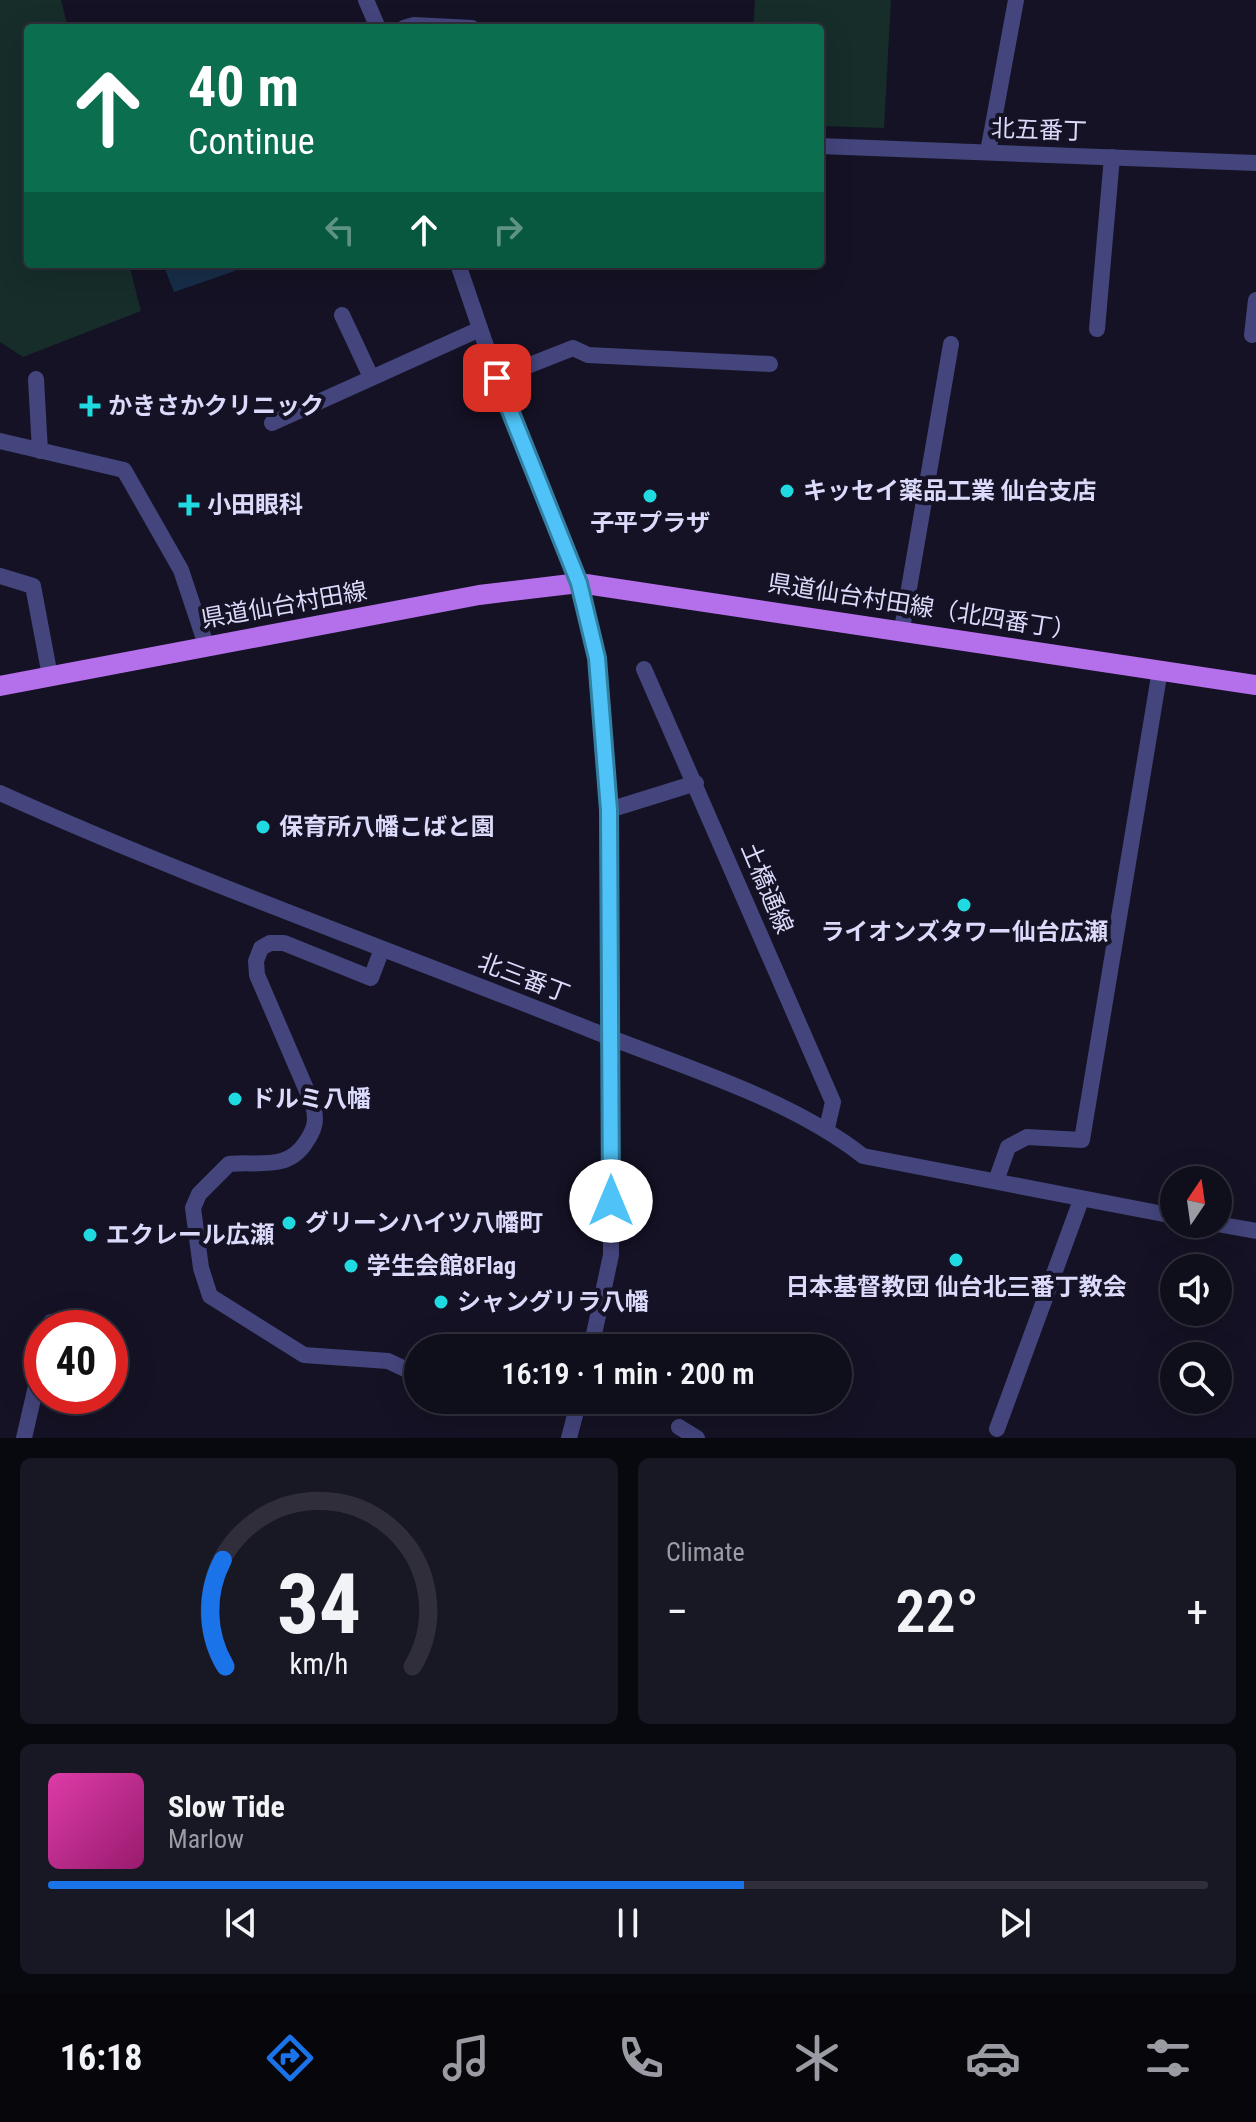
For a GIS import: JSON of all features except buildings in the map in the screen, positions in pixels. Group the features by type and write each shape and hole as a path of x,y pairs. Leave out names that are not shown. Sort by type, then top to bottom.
{"main road":[{"name":"県道仙台村田線（北四番丁）","path":"579,583 902,629 1256,685"},
{"name":"県道仙台村田線","path":"0,686 479,595 579,583"}],"street":[{"path":"366,0 376,24"},
{"path":"988,152 1016,0"},
{"name":"北五番丁","path":"824,146 1256,163"},
{"path":"1097,329 1112,157"},
{"path":"459,268 497,378 579,583 597,658 609,810 611,1255 594,1334"},
{"path":"1252,335 1256,300"},
{"path":"342,315 371,377"},
{"path":"272,423 480,329"},
{"path":"902,629 951,344"},
{"path":"497,378 573,348 588,355 770,364"},
{"path":"36,379 40,451"},
{"path":"0,441 124,470 181,570 206,645"},
{"path":"0,576 33,586 50,676"},
{"name":"土橋通線","path":"644,669 833,1102 827,1128"},
{"path":"996,1181 1008,1147 1027,1137 1082,1140 1160,670"},
{"path":"609,810 696,783"},
{"name":"北三番丁","path":"0,793 382,949 610,1037 827,1128 863,1156 1160,1214"},
{"path":"382,949 371,978 284,943 270,943 261,948 256,961 257,975 313,1105 315,1126 298,1154 285,1161 272,1165 229,1164 199,1194 193,1208 201,1268 210,1296 304,1355 388,1361 404,1368"},
{"path":"997,1429 1081,1200"},
{"path":"1232,1227 1256,1231"},
{"path":"24,1438 30,1414"},
{"path":"569,1438 575,1414"},
{"path":"679,1427 697,1438"}],"green space":[{"path":"0,0 61,0 67,24 24,24 24,268 130,268 141,311 23,357 0,342"},
{"path":"755,0 891,0 884,128 824,126 824,24 753,24"}],"water":[{"path":"165,268 234,268 235,271 174,292"}],"place":[{"name":"かきさかクリニック","path":"90,406"},
{"name":"キッセイ薬品工業 仙台支店","path":"787,491"},
{"name":"子平プラザ","path":"650,496"},
{"name":"小田眼科","path":"189,505"},
{"name":"保育所八幡こばと園","path":"263,827"},
{"name":"ライオンズタワー仙台広瀬","path":"964,905"},
{"name":"ドルミ八幡","path":"235,1099"},
{"name":"グリーンハイツ八幡町","path":"289,1223"},
{"name":"エクレール広瀬","path":"90,1235"},
{"name":"日本基督教団 仙台北三番丁教会","path":"956,1260"},
{"name":"学生会館8Flag","path":"351,1266"},
{"name":"シャングリラ八幡","path":"441,1302"}],"route":[{"path":"497,378 579,583 597,658 609,810 611,1201"}]}
